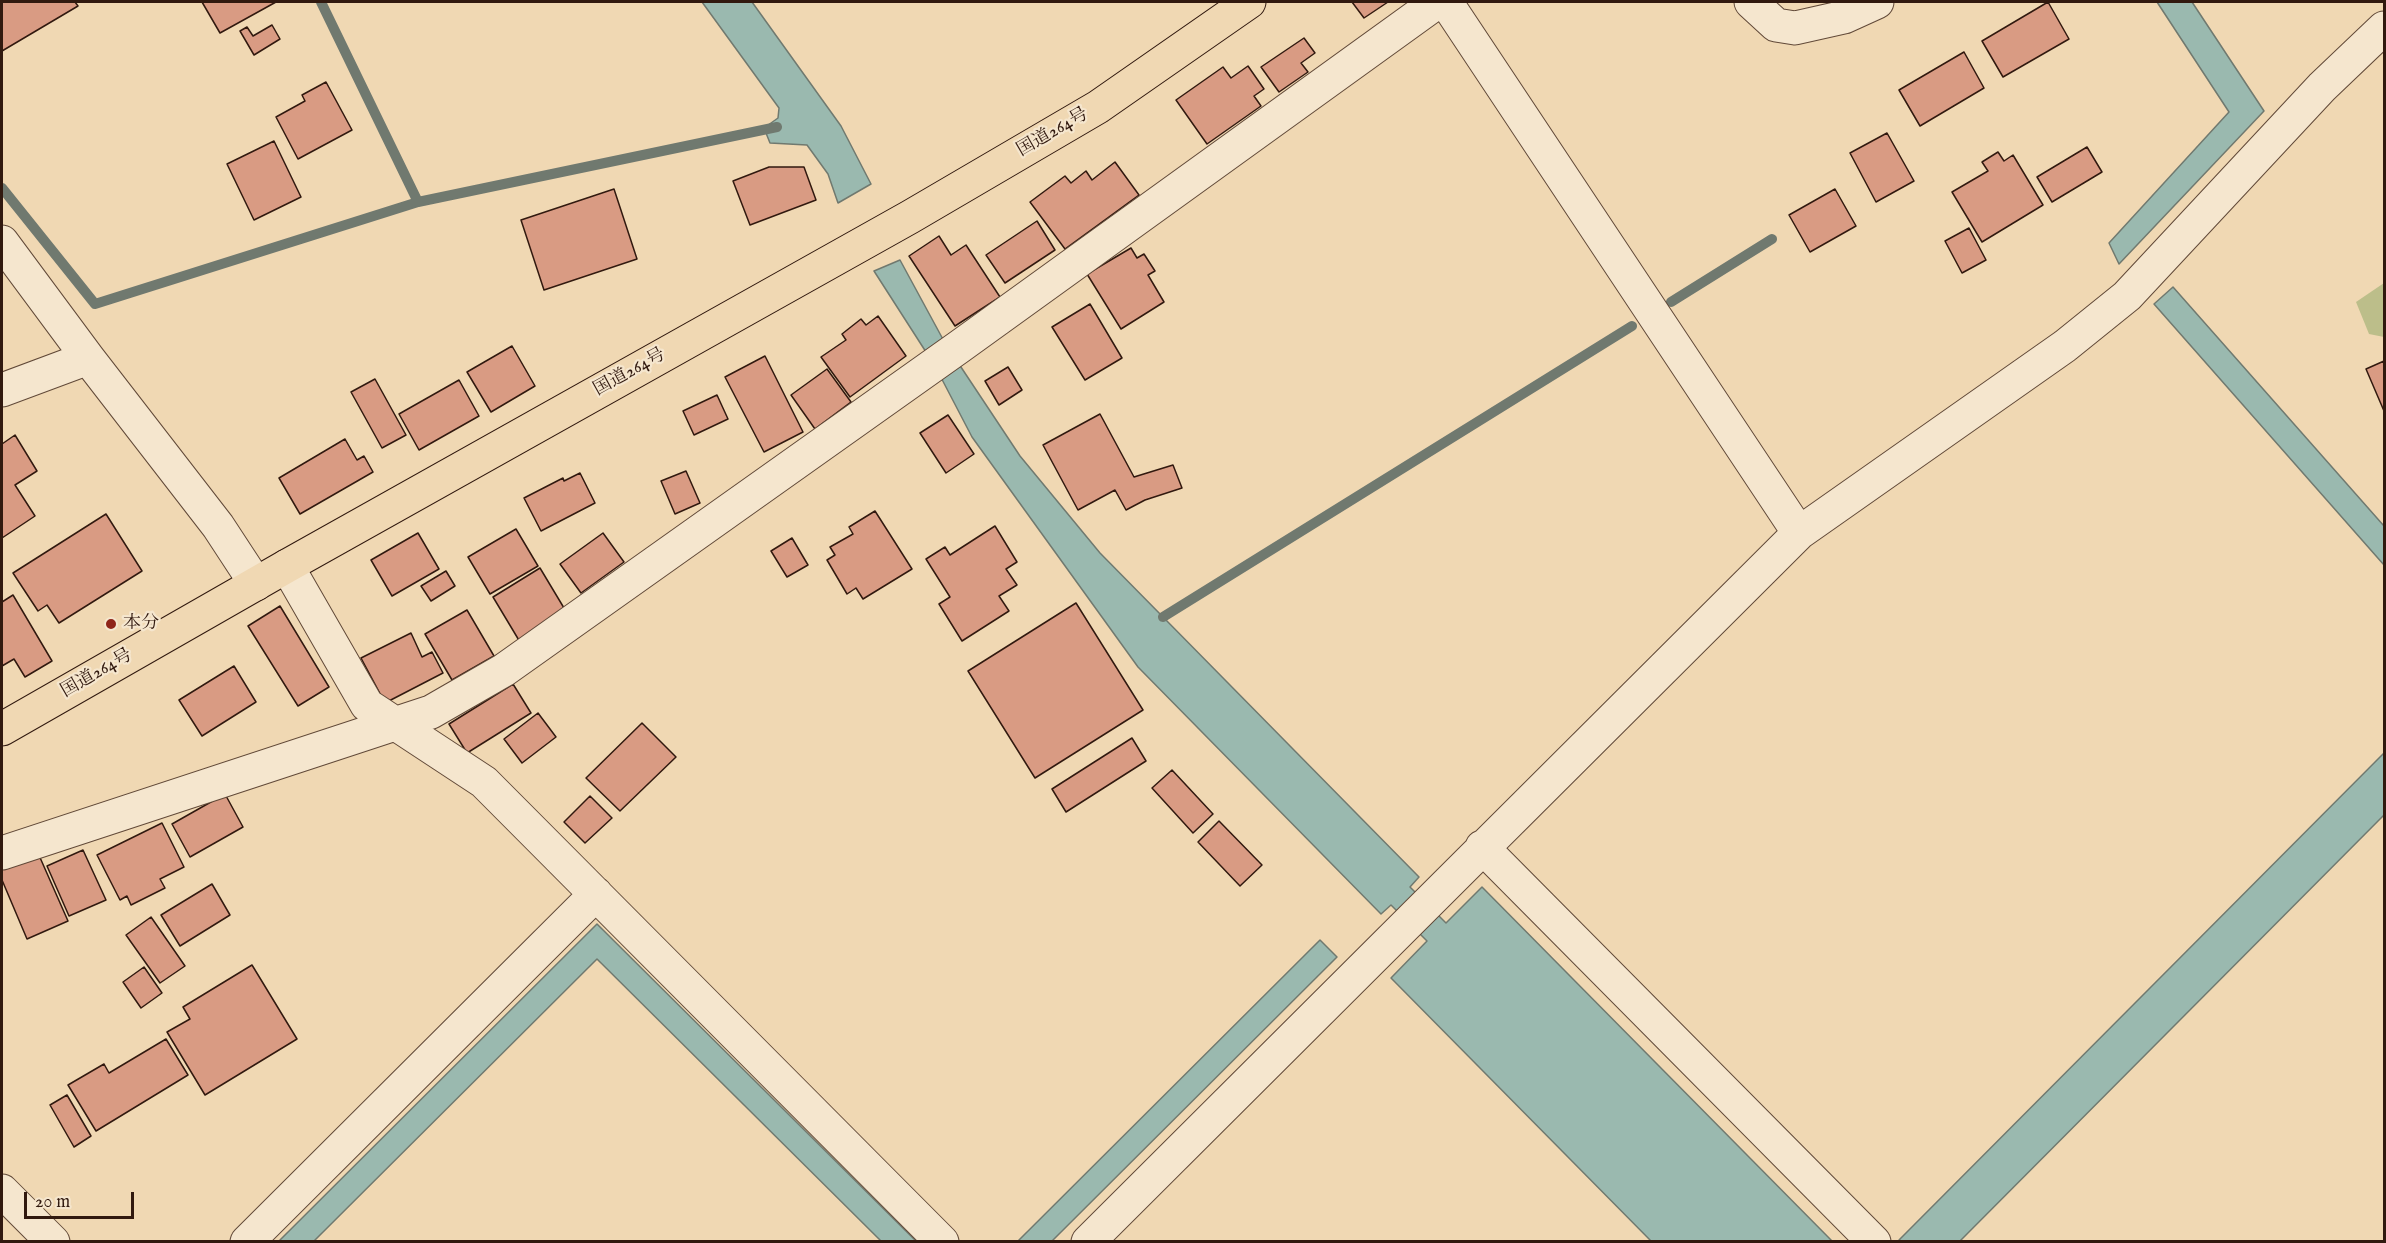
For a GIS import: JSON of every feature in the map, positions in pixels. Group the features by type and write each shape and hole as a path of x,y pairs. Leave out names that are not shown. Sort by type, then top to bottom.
{"highway":[{"name":"国道264号","path":"2,729 287,566 910,217 1098,107 1249,2"}],"street":[{"path":"2,853 430,712 504,670 959,347 1437,2"},
{"path":"1446,2 1799,532"},
{"path":"1752,2 1776,25 1795,28 1844,17 1877,2"},
{"path":"1088,1242 1799,532 2065,346 2127,296 2322,87 2385,28"},
{"path":"2,242 88,358 218,525 256,584"},
{"path":"2,390 88,358"},
{"path":"287,566 367,705 484,782 942,1242"},
{"path":"1482,847 1874,1242"},
{"path":"247,1242 596,894"},
{"path":"2,1191 53,1242"}],"green space":[{"path":"2384,283 2384,337 2369,334 2356,302"}],"water":[{"path":"702,2 752,2 841,126 871,184 838,203 828,174 807,145 770,143 764,128 778,118 779,108"},
{"path":"2157,2 2192,2 2264,111 2119,264 2109,243 2229,112"},
{"path":"900,260 945,343 1020,456 1100,553 1419,877 1410,887 1446,923 1482,887 1832,1241 1651,1241 1391,978 1427,941 1391,905 1381,914 1138,667 972,437 935,366 874,271"},
{"path":"2173,287 2384,526 2384,565 2154,304"},
{"path":"2384,753 2384,815 1960,1241 1899,1240"},
{"path":"597,924 916,1241 881,1241 597,959 314,1241 279,1241"},
{"path":"1320,940 1337,957 1052,1241 1018,1241"}],"building":[{"path":"2,2 75,2 78,6 2,51"},
{"path":"202,2 276,2 220,33"},
{"path":"1352,2 1388,2 1364,18"},
{"path":"2048,2 2069,39 2003,77 1982,41"},
{"path":"272,25 280,39 254,55 240,31 247,27 253,36"},
{"path":"1304,38 1315,53 1301,63 1308,72 1279,92 1261,67"},
{"path":"1964,52 1984,88 1920,126 1899,90"},
{"path":"1248,66 1264,89 1254,96 1261,106 1207,144 1176,100 1223,67 1231,78"},
{"path":"326,82 352,130 298,159 276,117 305,101 302,95"},
{"path":"1887,133 1914,181 1876,202 1850,153"},
{"path":"274,141 301,197 254,220 227,164"},
{"path":"2087,147 2102,172 2052,202 2037,177"},
{"path":"1998,152 2004,161 2013,155 2043,205 1982,242 1952,192 1988,171 1982,162"},
{"path":"1115,162 1139,195 1065,249 1030,202 1065,176 1071,183 1086,171 1092,180"},
{"path":"769,167 804,167 816,200 750,225 733,181"},
{"path":"614,189 637,259 544,290 521,220"},
{"path":"1835,189 1856,226 1810,252 1789,215"},
{"path":"1037,221 1055,250 1005,283 986,255"},
{"path":"1969,228 1986,260 1962,273 1945,241"},
{"path":"939,236 951,255 966,245 1000,297 955,326 909,256"},
{"path":"1131,248 1137,258 1144,254 1155,271 1148,275 1164,302 1121,329 1087,274"},
{"path":"1090,304 1122,358 1085,380 1052,327"},
{"path":"878,316 906,356 850,397 821,357 846,340 842,334 861,319 866,325"},
{"path":"512,346 535,386 491,412 467,372"},
{"path":"765,356 803,432 764,452 725,377"},
{"path":"2384,361 2384,411 2366,369"},
{"path":"1008,367 1022,390 999,405 985,381"},
{"path":"827,369 851,402 815,429 791,395"},
{"path":"375,379 406,435 382,448 351,392"},
{"path":"459,380 479,416 419,450 399,414"},
{"path":"717,395 728,419 694,435 683,411"},
{"path":"1100,414 1134,477 1173,465 1182,488 1145,500 1126,510 1115,490 1078,510 1043,445"},
{"path":"948,415 974,454 946,473 920,433"},
{"path":"15,435 37,471 15,485 35,516 2,538 2,444"},
{"path":"345,439 357,460 364,456 373,472 300,514 279,478"},
{"path":"686,471 700,503 675,514 661,481"},
{"path":"580,473 595,503 541,531 524,498 563,478 564,481"},
{"path":"875,511 912,569 863,599 856,588 847,594 827,560 835,555 830,547 853,534 849,527"},
{"path":"106,514 142,571 59,623 47,605 38,611 13,573"},
{"path":"995,526 1017,562 1006,569 1017,585 999,596 1009,611 962,641 939,604 950,597 926,559 945,547 950,555"},
{"path":"516,529 538,566 490,594 468,557"},
{"path":"418,533 439,569 392,596 371,560"},
{"path":"603,533 624,562 581,593 560,564"},
{"path":"792,538 808,565 787,577 771,551"},
{"path":"540,568 567,613 520,642 493,597"},
{"path":"446,571 455,586 431,601 421,586"},
{"path":"13,595 52,661 25,677 14,659 2,666 2,602"},
{"path":"1076,603 1143,710 1035,778 968,671"},
{"path":"280,606 329,687 298,706 248,626"},
{"path":"467,610 494,656 452,680 425,634"},
{"path":"411,633 422,657 432,652 443,673 385,703 361,658"},
{"path":"234,666 256,702 202,736 179,700"},
{"path":"513,684 531,713 467,753 449,724"},
{"path":"538,713 556,737 522,763 504,739"},
{"path":"642,723 676,757 620,811 586,778"},
{"path":"1132,738 1146,761 1066,812 1052,789"},
{"path":"1172,770 1213,814 1193,833 1152,788"},
{"path":"225,794 243,827 190,857 172,824"},
{"path":"590,796 612,818 585,843 564,822"},
{"path":"1219,821 1262,865 1240,886 1198,842"},
{"path":"162,823 184,867 160,879 165,888 131,905 127,896 120,900 97,855"},
{"path":"83,850 106,900 69,916 47,866"},
{"path":"38,853 68,921 27,939 2,880 2,868"},
{"path":"212,884 230,915 180,946 161,915"},
{"path":"151,917 185,966 160,983 126,935"},
{"path":"252,965 297,1039 205,1095 167,1032 190,1019 183,1007"},
{"path":"144,967 162,993 141,1008 123,982"},
{"path":"166,1039 188,1075 96,1131 68,1085 104,1064 109,1073"},
{"path":"67,1095 91,1136 74,1147 50,1105"}],"waterway":[{"path":"321,2 418,202"},
{"path":"2,188 95,304 418,202 777,127"},
{"path":"1671,302 1772,239"},
{"path":"1163,617 1632,326"}],"place":[{"name":"本分","path":"111,624"}]}
